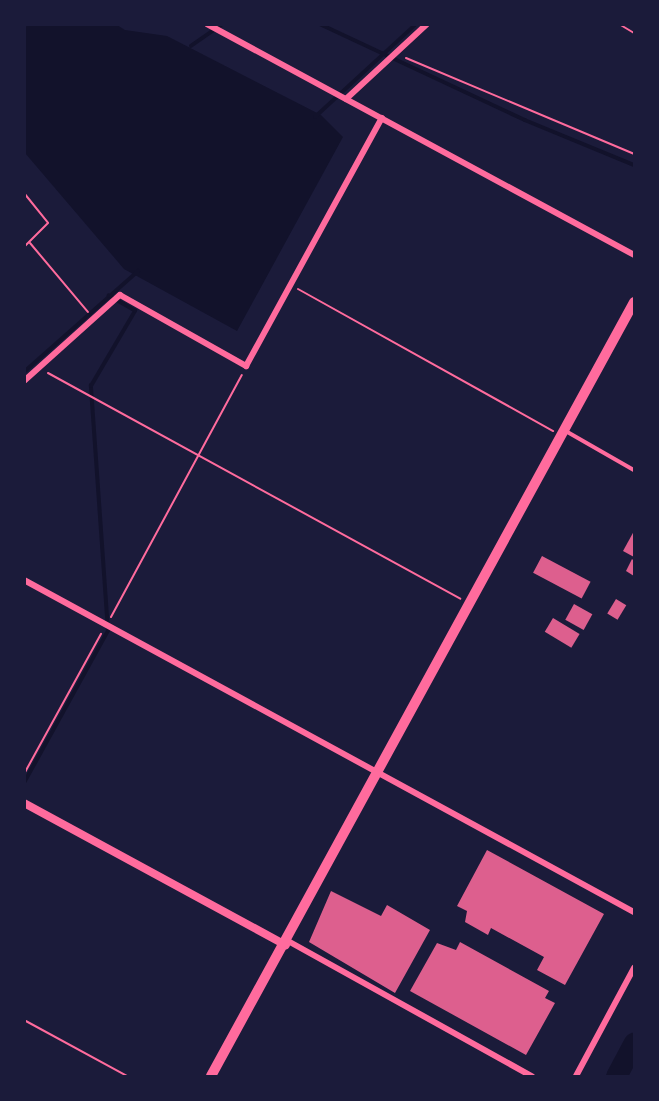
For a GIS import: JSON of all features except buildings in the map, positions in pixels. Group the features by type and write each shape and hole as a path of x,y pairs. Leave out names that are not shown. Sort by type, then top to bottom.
{"main road":[{"path":"211,1076 287,943 635,302"}],"street":[{"path":"207,24 635,255"},
{"path":"346,99 427,24"},
{"path":"24,381 120,295 246,366 382,118"},
{"path":"24,580 635,912"},
{"path":"24,803 532,1076"},
{"path":"576,1076 635,968"}],"lane":[{"path":"565,433 635,470"}],"path":[{"path":"619,24 635,33"},
{"path":"395,54 635,154"},
{"path":"24,193 48,223 24,247"},
{"path":"30,243 94,318"},
{"path":"291,285 565,433"},
{"path":"24,774 246,366"},
{"path":"39,368 471,605"},
{"path":"24,1020 127,1076"}],"shaded area":[{"path":"28,25 117,25 125,30 167,36 321,115 343,137 237,331 124,269 25,153 24,28"}],"waterway":[{"path":"191,46 223,24"},
{"path":"320,24 525,120 634,165"},
{"path":"315,117 416,24"},
{"path":"24,372 138,271"},
{"path":"24,783 108,631 91,386 135,311 109,296"},
{"path":"616,1076 634,1042"}]}
